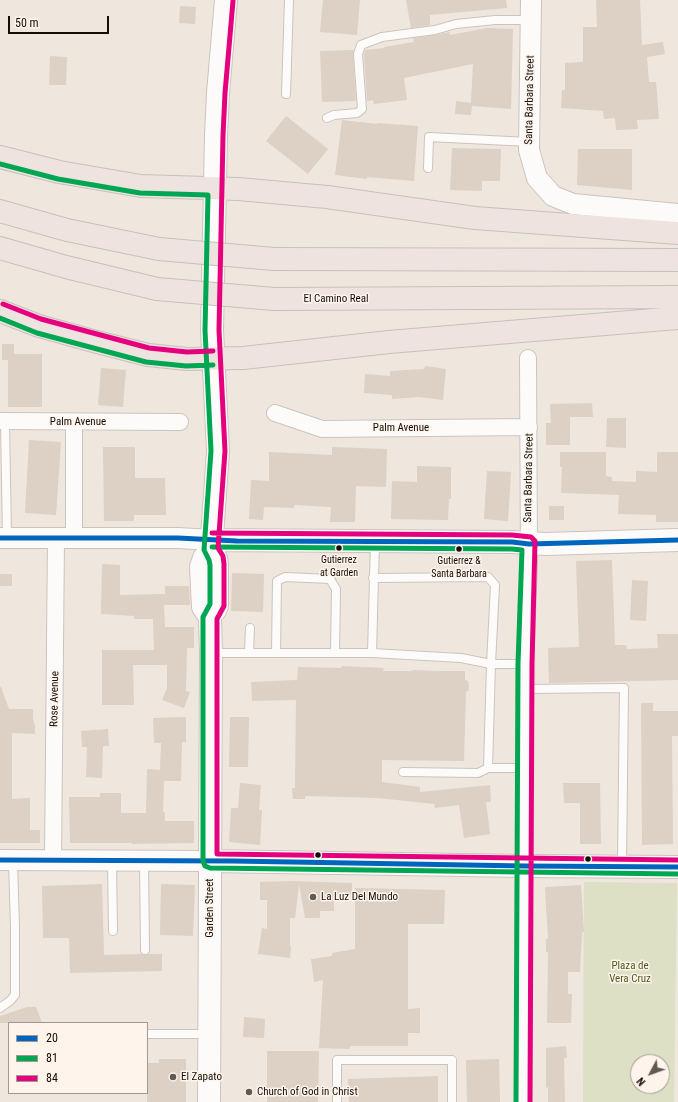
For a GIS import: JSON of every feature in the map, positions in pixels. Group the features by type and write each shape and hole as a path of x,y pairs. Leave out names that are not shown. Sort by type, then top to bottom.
{"highway":[{"path":"0,157 59,172 141,186 215,188 326,197 475,218 678,234"},
{"path":"0,211 67,230 159,249 274,259 678,260"},
{"name":"El Camino Real","path":"0,248 66,267 157,288 274,299 678,297"},
{"path":"0,311 39,326 93,341 148,355 187,359 243,358 388,342 678,318"}],"main road":[{"name":"Garden Street","path":"209,1102 210,617 217,606 217,565 211,545 218,451 212,330 218,93 226,0"},
{"path":"211,545 375,542 512,542 529,544 678,540"},
{"path":"210,861 678,867"}],"street":[{"name":"Santa Barbara Street","path":"531,0 530,150 537,178 553,196 573,204 678,214"},
{"name":"Santa Barbara Street","path":"523,1102 525,664 529,544 528,358"},
{"name":"Palm Avenue","path":"275,413 322,428 529,427"},
{"name":"Palm Avenue","path":"3,421 180,422"},
{"name":"Rose Avenue","path":"54,860 65,538 74,422"},
{"path":"4,538 178,538 211,545"},
{"path":"7,860 210,861"}],"lane":[{"path":"286,94 289,0"},
{"path":"327,118 334,115 357,113 362,109 358,54 361,45 382,37 435,30 456,24 495,20 531,20"},
{"path":"428,168 429,137 530,142"},
{"path":"3,421 4,538"},
{"path":"372,653 375,542"},
{"path":"276,653 277,581 285,577 330,579 336,589 335,653"},
{"path":"374,578 488,577 495,585 488,768"},
{"path":"249,653 250,628"},
{"path":"211,653 372,653 461,658 491,664 525,664"},
{"path":"526,689 624,688 622,866"},
{"path":"403,772 478,773 488,768 525,768"},
{"path":"0,1008 10,1002 15,994 15,928 7,860"},
{"path":"112,860 113,931"},
{"path":"144,860 145,950"},
{"path":"148,1034 210,1034"},
{"path":"337,1102 337,1060 452,1060 452,1102"}],"green space":[{"name":"Plaza de Vera Cruz","path":"584,882 677,883 674,1102 583,1102"}],"building":[{"path":"323,0 360,0 357,35 320,32"},
{"path":"406,0 506,0 507,8 430,15 430,25 411,28"},
{"path":"596,0 640,0 642,45 663,42 665,54 647,57 649,82 656,82 659,119 637,120 638,129 616,130 615,118 604,119 603,111 561,108 562,90 565,90 565,63 583,62 583,27 597,27"},
{"path":"180,6 196,7 195,24 179,23"},
{"path":"487,28 513,29 511,109 472,106 471,115 455,114 456,101 471,103 473,64 404,78 407,100 374,104 373,100 367,101 365,50 414,42 413,38 449,32 450,35"},
{"path":"354,50 356,101 322,102 320,51"},
{"path":"50,56 67,57 66,85 49,85"},
{"path":"286,116 328,149 308,174 266,141"},
{"path":"342,120 377,124 418,126 414,181 367,177 367,179 335,175"},
{"path":"452,148 501,149 500,181 482,181 482,191 450,190"},
{"path":"578,149 632,149 632,190 577,185"},
{"path":"2,344 14,344 14,354 42,354 42,407 8,407 8,360 2,360"},
{"path":"425,366 446,369 443,400 419,397 392,399 392,395 364,393 365,374 390,376 390,371 424,369"},
{"path":"101,368 126,370 123,407 98,405"},
{"path":"592,403 593,417 570,417 570,445 546,445 546,423 551,423 550,404"},
{"path":"607,418 626,418 626,448 606,447"},
{"path":"29,440 61,442 56,515 25,513"},
{"path":"103,447 135,447 135,478 165,478 166,515 134,515 134,521 104,521"},
{"path":"332,447 387,449 386,487 356,486 355,522 330,522 331,507 294,505 294,508 264,507 263,520 249,519 251,480 269,481 269,452 332,455"},
{"path":"560,452 606,452 606,476 612,477 612,481 636,482 636,471 657,472 657,452 678,452 678,522 656,522 656,515 618,514 619,495 561,493 562,467 560,467"},
{"path":"417,466 451,467 451,499 449,499 448,520 391,519 392,481 417,482"},
{"path":"487,471 511,472 508,521 484,519"},
{"path":"549,506 564,506 564,520 549,520"},
{"path":"612,560 615,645 626,645 627,649 658,648 657,634 678,634 678,680 549,683 548,648 579,647 576,561"},
{"path":"102,564 120,565 120,595 165,594 165,586 189,586 190,605 164,605 165,627 194,627 194,648 187,648 186,691 190,692 184,708 162,700 167,688 167,665 133,665 134,705 102,705 102,650 154,650 153,619 134,619 134,616 101,614"},
{"path":"232,573 264,574 263,612 231,611"},
{"path":"0,574 12,574 12,586 0,586"},
{"path":"632,580 648,581 646,621 630,620"},
{"path":"341,666 384,668 383,671 465,671 465,680 468,681 469,690 466,692 464,761 382,760 382,782 420,787 420,792 490,785 491,802 486,802 490,834 464,838 459,805 435,808 434,804 378,798 305,796 305,799 293,799 292,788 295,788 296,700 252,701 251,682 297,680 298,667 341,668"},
{"path":"0,687 9,709 33,709 35,734 12,733 12,799 30,798 30,830 40,830 40,843 0,843"},
{"path":"641,703 653,703 653,711 678,711 678,736 672,736 673,844 642,845"},
{"path":"186,717 186,742 182,742 181,781 164,781 163,812 165,812 165,821 194,821 194,843 70,843 69,797 100,797 100,793 121,793 121,813 146,813 147,769 160,770 161,743 154,743 153,718"},
{"path":"230,717 249,717 248,767 229,767"},
{"path":"108,729 109,746 103,746 102,778 86,777 87,747 82,747 81,731"},
{"path":"240,783 261,785 259,810 262,810 260,845 229,842 231,808 238,808"},
{"path":"563,783 600,783 601,844 580,844 580,803 564,803"},
{"path":"292,881 352,883 352,895 334,895 334,911 320,911 320,918 305,918 299,884 295,918 290,918 290,958 258,954 262,928 267,929 267,900 260,900 260,882"},
{"path":"102,884 104,955 162,954 162,971 70,973 69,938 43,938 42,886"},
{"path":"161,884 195,885 193,936 160,935"},
{"path":"581,885 584,932 582,932 580,972 568,972 568,994 572,994 571,1023 547,1023 548,952 546,952 546,939 548,939 545,887"},
{"path":"355,888 445,890 444,924 408,924 408,1009 420,1008 420,1033 408,1033 408,1046 350,1046 350,1049 319,1048 323,980 314,982 311,959 332,956 332,953 355,949"},
{"path":"27,1007 36,1007 42,1022 0,1023 0,1016"},
{"path":"244,1017 265,1019 264,1038 243,1037"},
{"path":"566,1046 567,1058 564,1058 565,1102 548,1102 548,1087 546,1088 546,1048"},
{"path":"267,1051 319,1051 318,1102 267,1102"},
{"name":"El Zapato","path":"159,1059 186,1059 186,1102 147,1102 148,1063 159,1063"},
{"path":"499,1059 500,1102 467,1102 466,1060"},
{"path":"438,1076 438,1102 349,1102 348,1079"}],"transit line":[{"name":"84","path":"233,1 223,136 219,330 225,451 218,548 223,556 224,564 224,606 217,619 217,854 678,860"},
{"name":"81","path":"0,164 58,179 140,193 208,195 205,330 211,451 204,550 210,565 210,604 203,617 203,861 205,866 210,868 678,874"},
{"name":"84","path":"3,304 41,319 149,348 187,352 213,351"},
{"name":"81","path":"0,318 37,333 146,362 186,366 213,365"},
{"name":"84","path":"212,533 512,535 531,537 535,541 532,664 530,1102"},
{"name":"20","path":"0,538 178,538 237,541 512,542 529,544 678,540"},
{"name":"81","path":"212,547 522,550 518,664 516,1102"},
{"name":"20","path":"0,860 233,861 678,867"}],"place":[{"name":"Gutierrez at Garden","path":"339,548"},
{"name":"Gutierrez & Santa Barbara","path":"459,549"},
{"name":"La Luz Del Mundo","path":"313,897"},
{"name":"El Zapato","path":"173,1077"},
{"name":"Church of God in Christ","path":"249,1092"}]}
